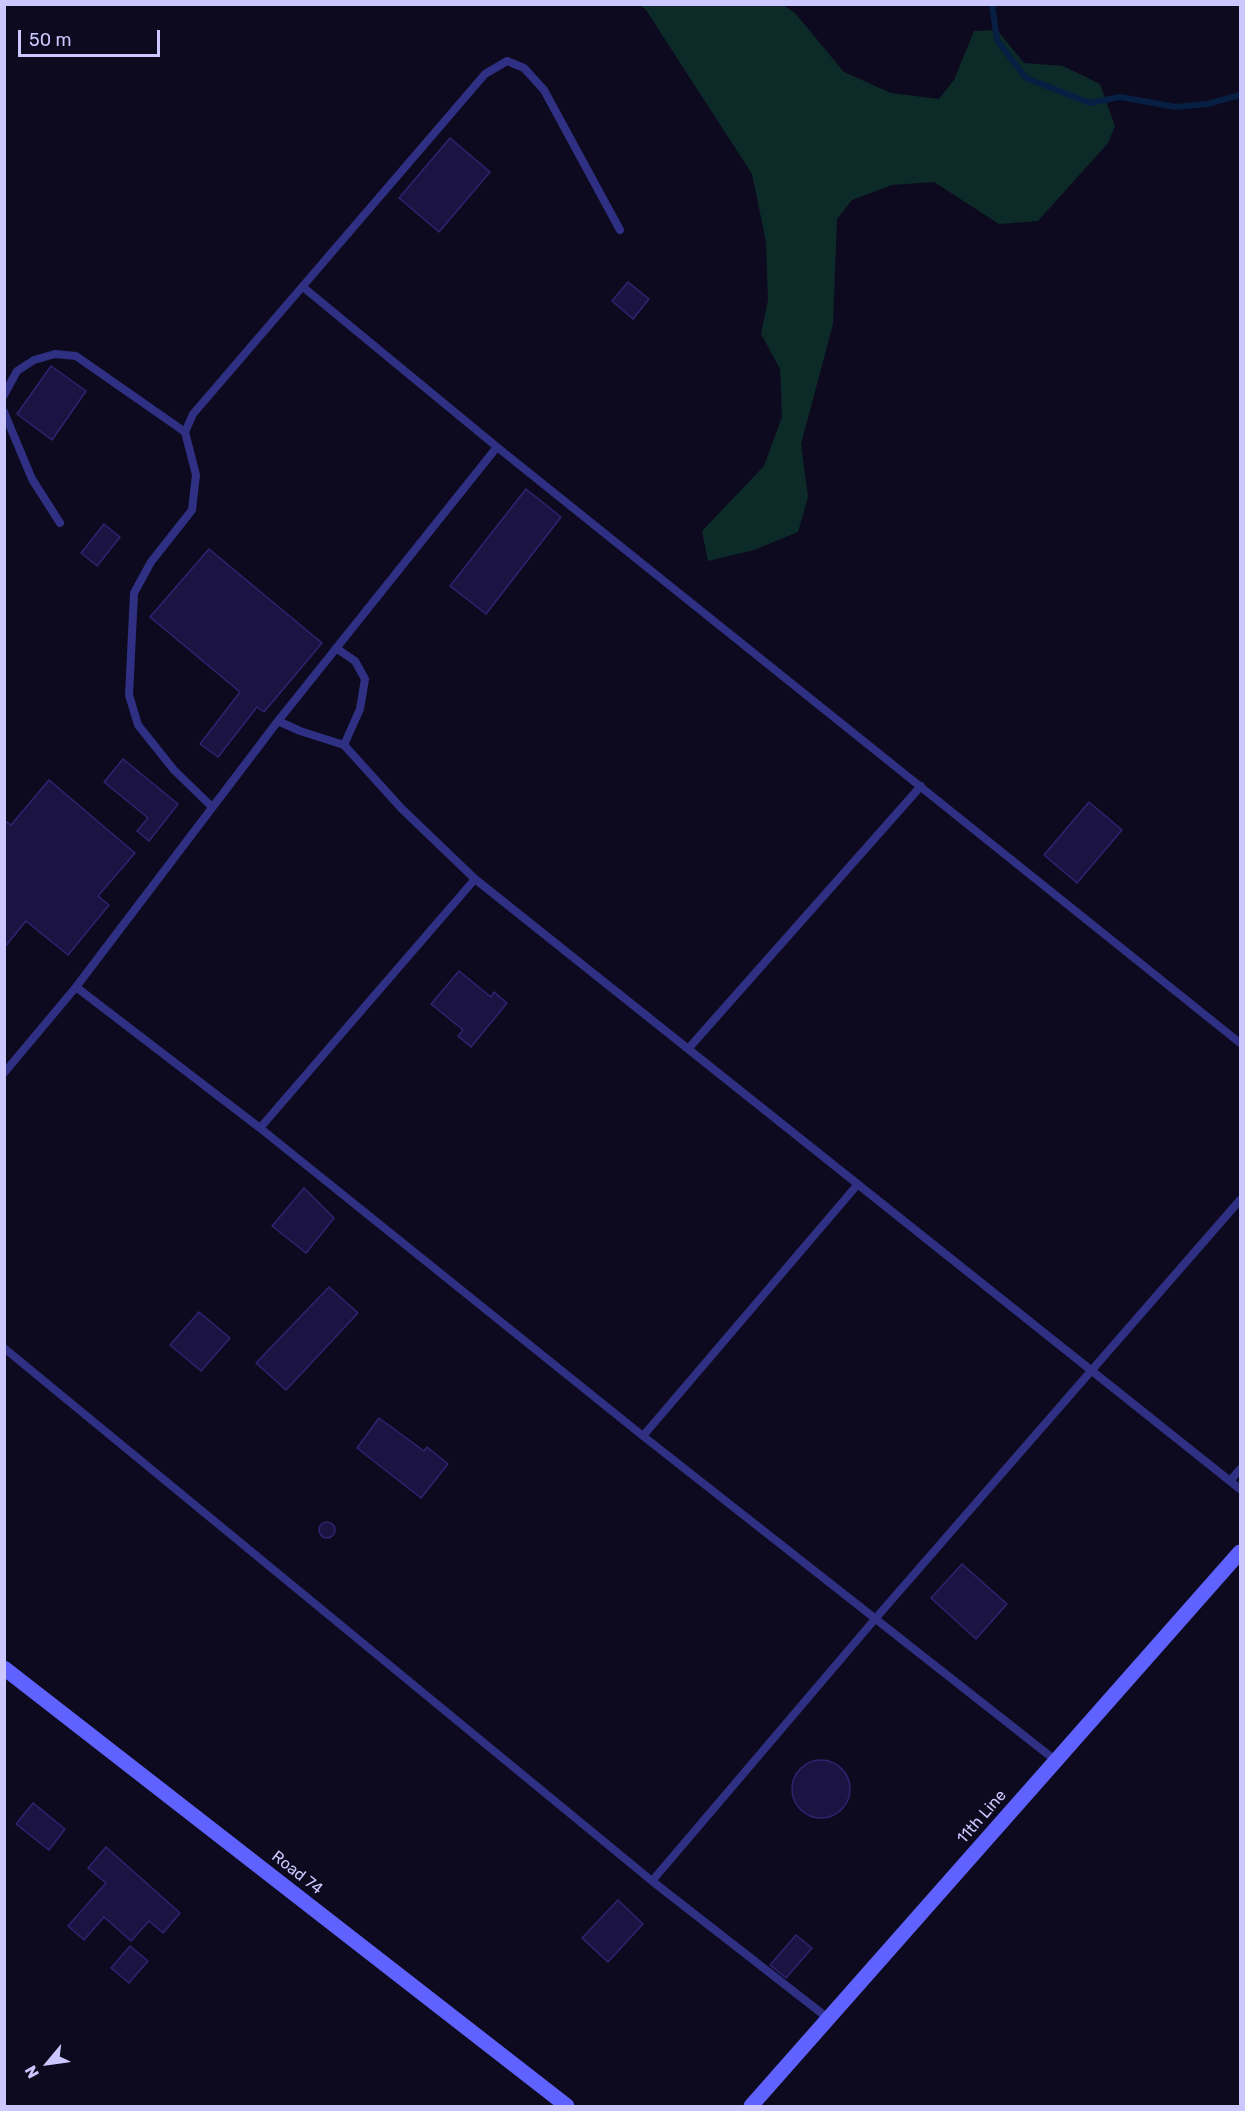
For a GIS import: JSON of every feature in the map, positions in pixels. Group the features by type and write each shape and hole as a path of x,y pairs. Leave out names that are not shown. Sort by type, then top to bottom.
{"main road":[{"name":"11th Line","path":"751,2106 1240,1552"},
{"name":"Road 74","path":"4,1668 567,2106"}],"lane":[{"path":"212,807 174,770 138,725 129,695 134,593 151,562 192,510 196,476 185,432 193,414 485,74 507,61 524,68 544,90 620,230"},
{"path":"303,288 497,447 1240,1043"},
{"path":"4,395 17,371 34,360 55,354 76,356 185,432"},
{"path":"4,412 32,479 60,523"},
{"path":"4,1073 76,987 278,721 497,447"},
{"path":"336,648 355,661 365,679 360,709 344,745"},
{"path":"278,721 300,732 344,745 402,809 475,879 1240,1489"},
{"path":"688,1049 921,786"},
{"path":"260,1128 475,879"},
{"path":"76,987 260,1128 643,1436 1055,1760"},
{"path":"643,1436 858,1184"},
{"path":"652,1881 875,1619 1240,1200"},
{"path":"4,1348 652,1881 829,2019"},
{"path":"1231,1480 1240,1469"}],"green space":[{"path":"640,5 783,5 795,13 844,72 891,93 939,99 954,80 974,31 997,30 1024,63 1063,66 1100,84 1115,126 1108,143 1038,221 999,224 934,182 892,185 852,200 837,219 833,324 801,444 808,497 798,532 754,550 708,561 702,531 764,466 782,417 780,369 761,334 768,300 766,242 752,174 646,10"}],"building":[{"path":"450,138 490,172 439,232 399,198"},
{"path":"628,282 649,299 633,319 612,301"},
{"path":"51,366 86,391 52,440 17,414"},
{"path":"526,489 561,517 486,614 450,586"},
{"path":"104,524 120,537 97,566 81,553"},
{"path":"209,549 322,643 264,712 257,707 218,757 200,744 240,692 150,617"},
{"path":"123,759 178,804 149,841 137,831 148,818 104,782"},
{"path":"49,780 135,853 98,896 109,905 68,955 26,921 4,948 4,820 11,825"},
{"path":"1089,802 1122,830 1077,883 1044,855"},
{"path":"459,971 491,997 494,992 507,1003 471,1047 458,1036 463,1030 431,1004"},
{"path":"304,1188 334,1218 306,1253 272,1226"},
{"path":"329,1287 358,1313 286,1390 256,1363"},
{"path":"199,1312 230,1338 201,1371 170,1345"},
{"path":"379,1418 424,1451 427,1447 448,1464 421,1498 357,1448"},
{"path":"324,1522 330,1522 335,1530 333,1536 324,1538 319,1533 319,1527"},
{"path":"962,1564 1007,1604 976,1639 931,1598"},
{"path":"821,1760 832,1762 845,1773 850,1789 848,1800 837,1813 821,1818 810,1816 797,1805 792,1789 794,1778 805,1765"},
{"path":"33,1803 65,1829 49,1850 16,1824"},
{"path":"106,1847 180,1913 163,1933 149,1921 131,1941 104,1917 84,1940 68,1926 106,1883 88,1868"},
{"path":"618,1900 643,1924 608,1962 582,1938"},
{"path":"796,1935 812,1948 786,1978 770,1965"},
{"path":"130,1946 148,1961 129,1983 111,1968"}],"waterway":[{"path":"992,4 997,40 1026,78 1090,103 1120,97 1176,107 1207,104 1240,95"}]}
